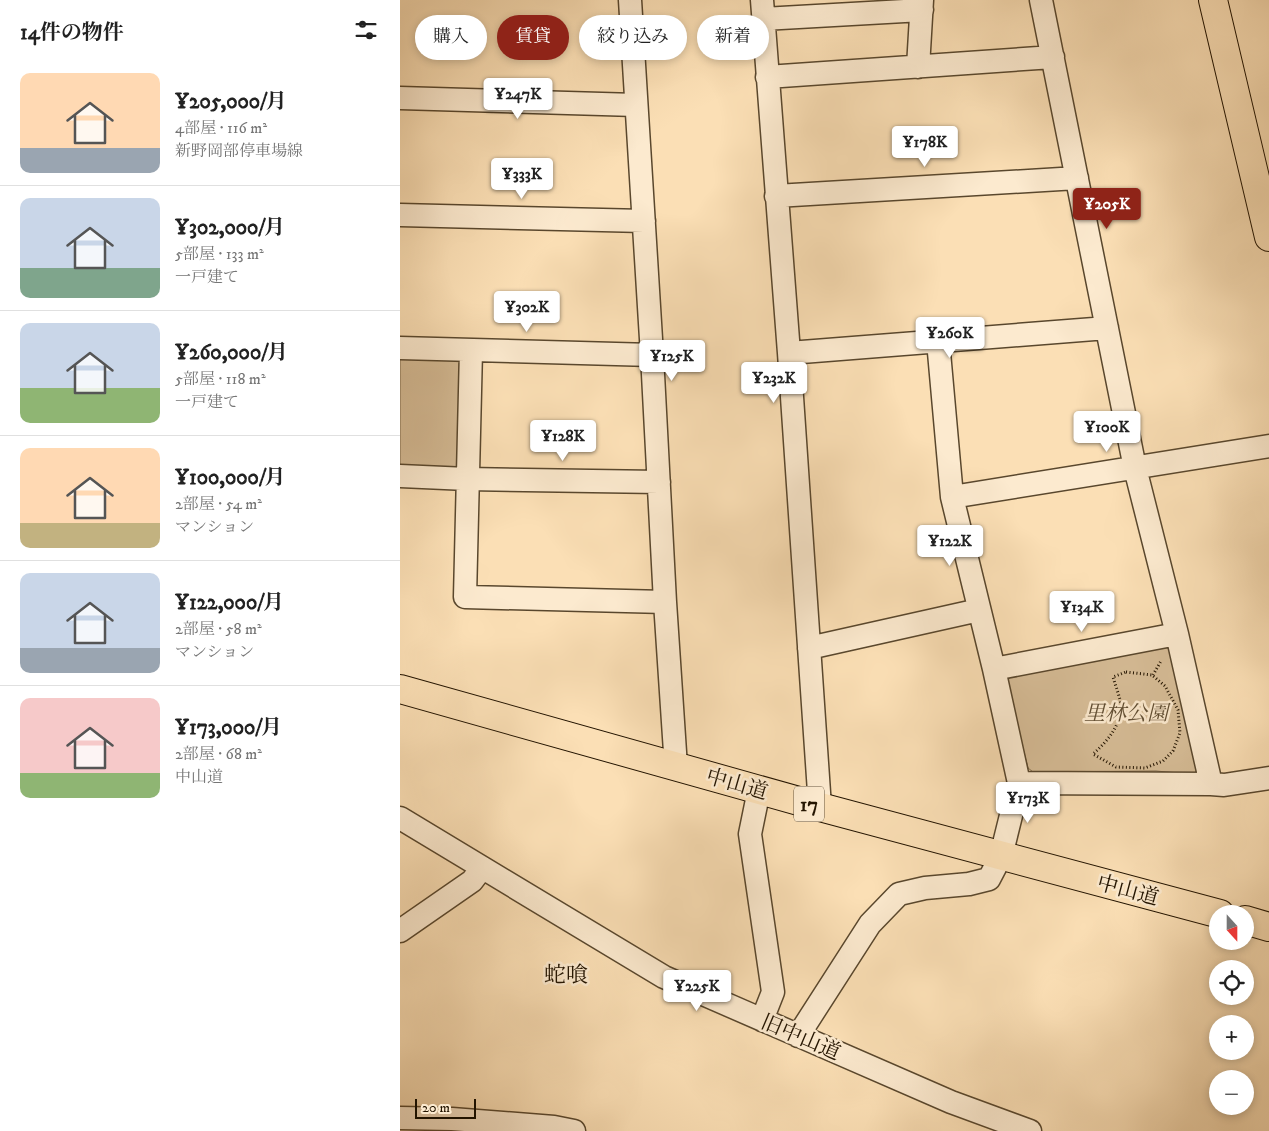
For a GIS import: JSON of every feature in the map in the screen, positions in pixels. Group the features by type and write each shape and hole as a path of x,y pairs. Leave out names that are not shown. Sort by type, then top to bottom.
{"main road":[{"path":"1213,0 1269,237"},
{"name":"中山道","path":"400,689 820,807 1209,911"},
{"path":"1254,923 1269,927"}],"street":[{"path":"630,0 676,767"},
{"path":"1041,0 1135,468 1177,634 1211,784"},
{"path":"820,807 763,9 922,5 918,67"},
{"path":"767,77 1053,57"},
{"path":"400,98 636,105"},
{"path":"776,196 1077,178"},
{"path":"400,215 644,221"},
{"path":"789,353 1107,328"},
{"path":"798,1036 870,924 899,894 925,888 968,884 989,879 1001,856 1019,783 994,668 952,497 938,341"},
{"path":"400,348 652,355"},
{"path":"471,350 465,597 665,602"},
{"path":"952,497 1269,446"},
{"path":"400,476 659,482"},
{"path":"809,648 979,610"},
{"path":"994,668 1177,634"},
{"path":"1019,783 1224,785 1269,778"},
{"path":"759,790 750,834 773,992 762,1020"},
{"name":"旧中山道","path":"400,818 664,977 951,1102 1030,1131"},
{"path":"400,931 472,881 482,868"},
{"path":"400,1118 452,1119 554,1127 574,1131"}],"path":[{"path":"1126,672 1152,675 1165,686 1178,710 1180,733 1173,751 1163,762 1145,768 1116,767 1093,754 1109,740 1118,722 1120,701 1113,677 1126,672"}],"green space":[{"path":"400,357 463,361 461,469 400,471"},
{"name":"里林公園","path":"1169,646 1201,775 1156,771 1033,772 1028,768 1006,682 1014,673"}],"district":[{"name":"蛇喰","path":"566,974"}]}
